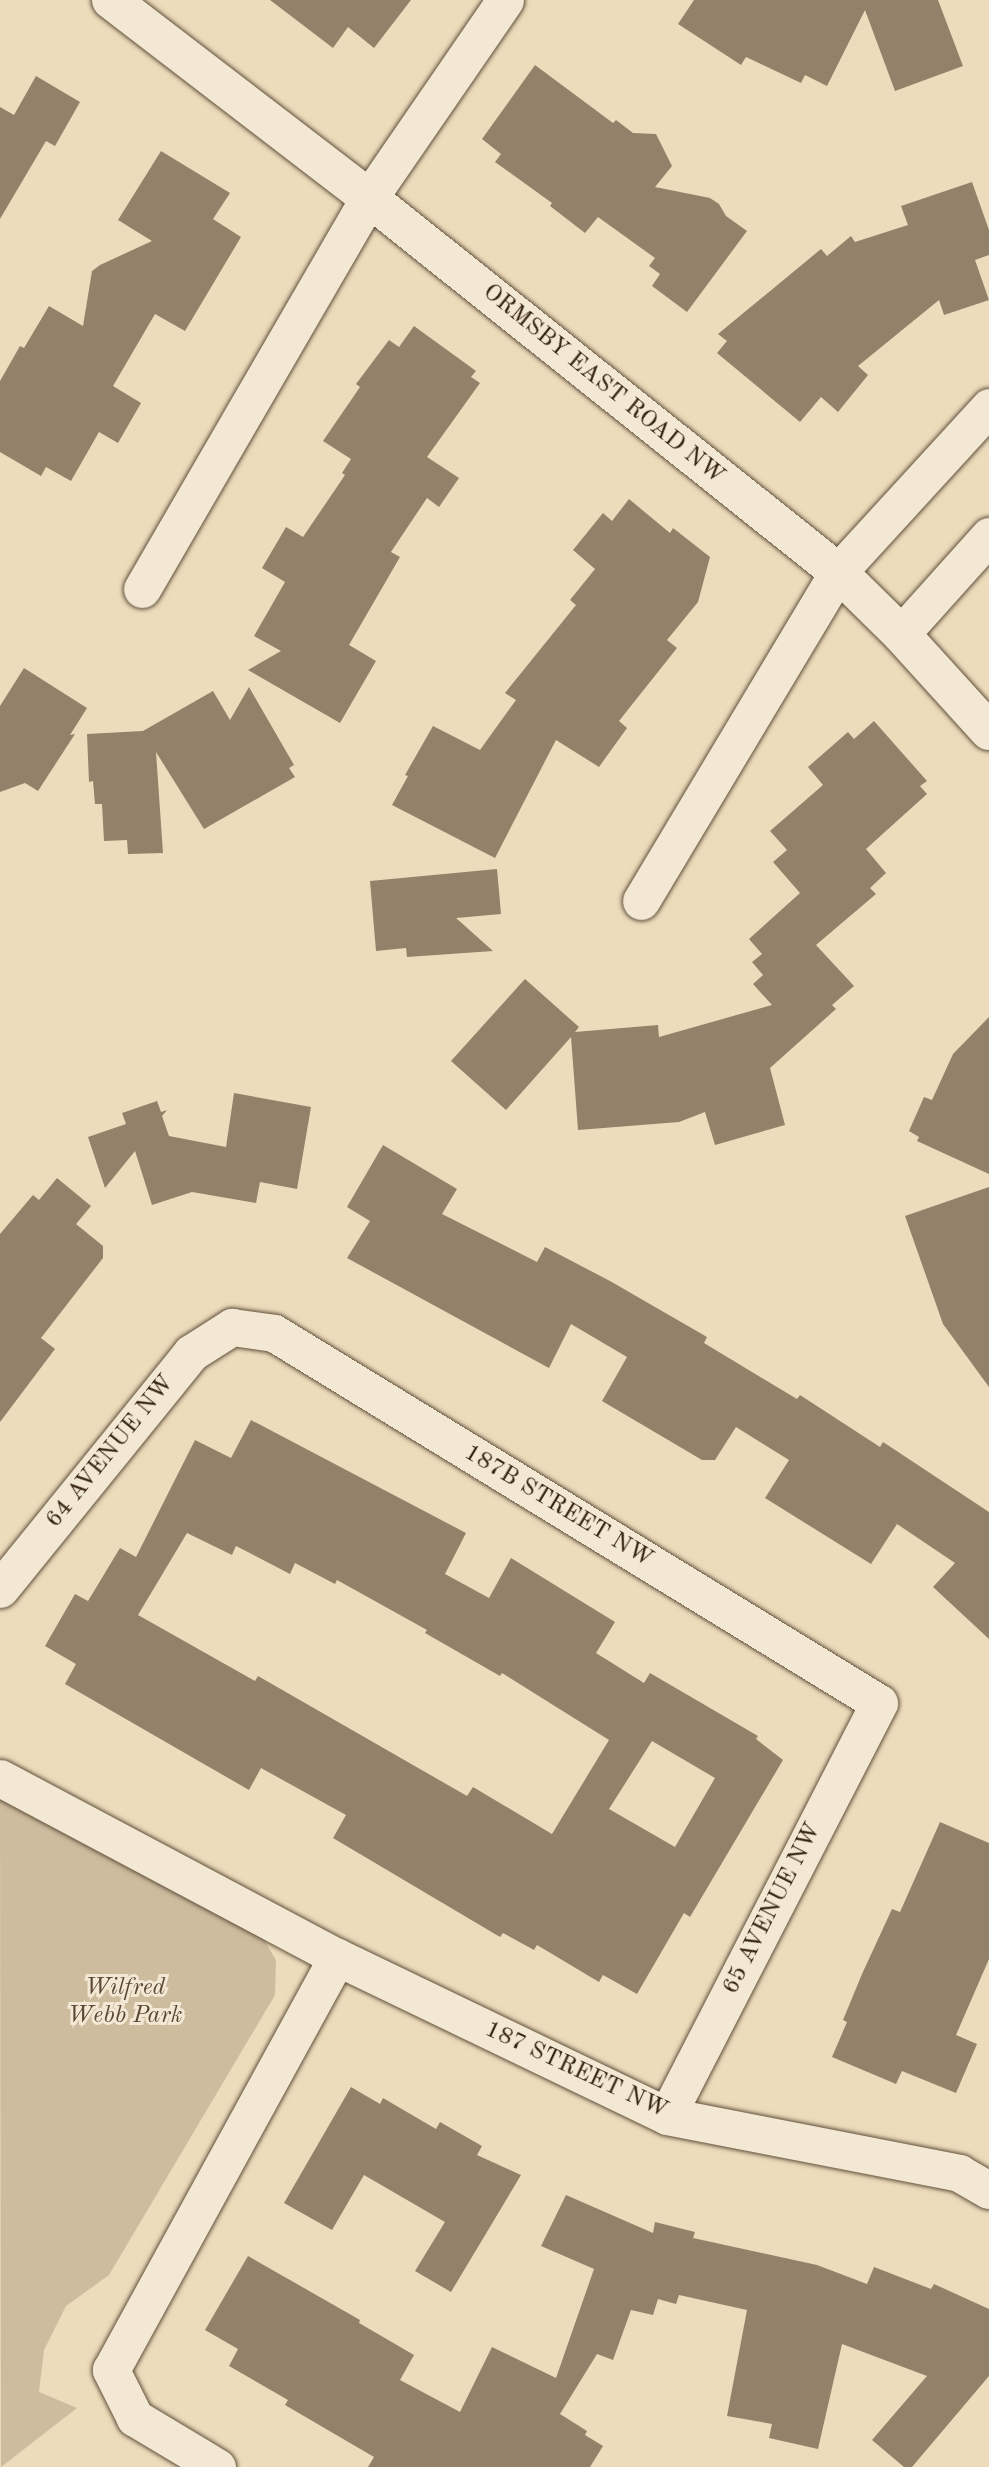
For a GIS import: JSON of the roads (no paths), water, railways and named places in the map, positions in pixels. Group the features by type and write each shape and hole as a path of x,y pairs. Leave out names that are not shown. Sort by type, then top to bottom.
{"street":[{"name":"ORMSBY EAST ROAD NW","path":"111,0 369,198 838,572 901,634 989,732"},
{"path":"142,589 369,198 505,0"},
{"path":"641,901 838,572 989,407"},
{"path":"901,634 989,536"},
{"name":"64 AVENUE NW","path":"0,1589 191,1353 232,1327"},
{"name":"187B STREET NW","path":"232,1327 274,1333 879,1703"},
{"name":"65 AVENUE NW","path":"667,2116 879,1703"},
{"name":"187 STREET NW","path":"0,1778 337,1957 667,2116 959,2173 989,2190"},
{"path":"217,2467 135,2418 111,2370 337,1957"}],"park label":[{"name":"Wilfred Webb Park","path":"125,2003"}]}
